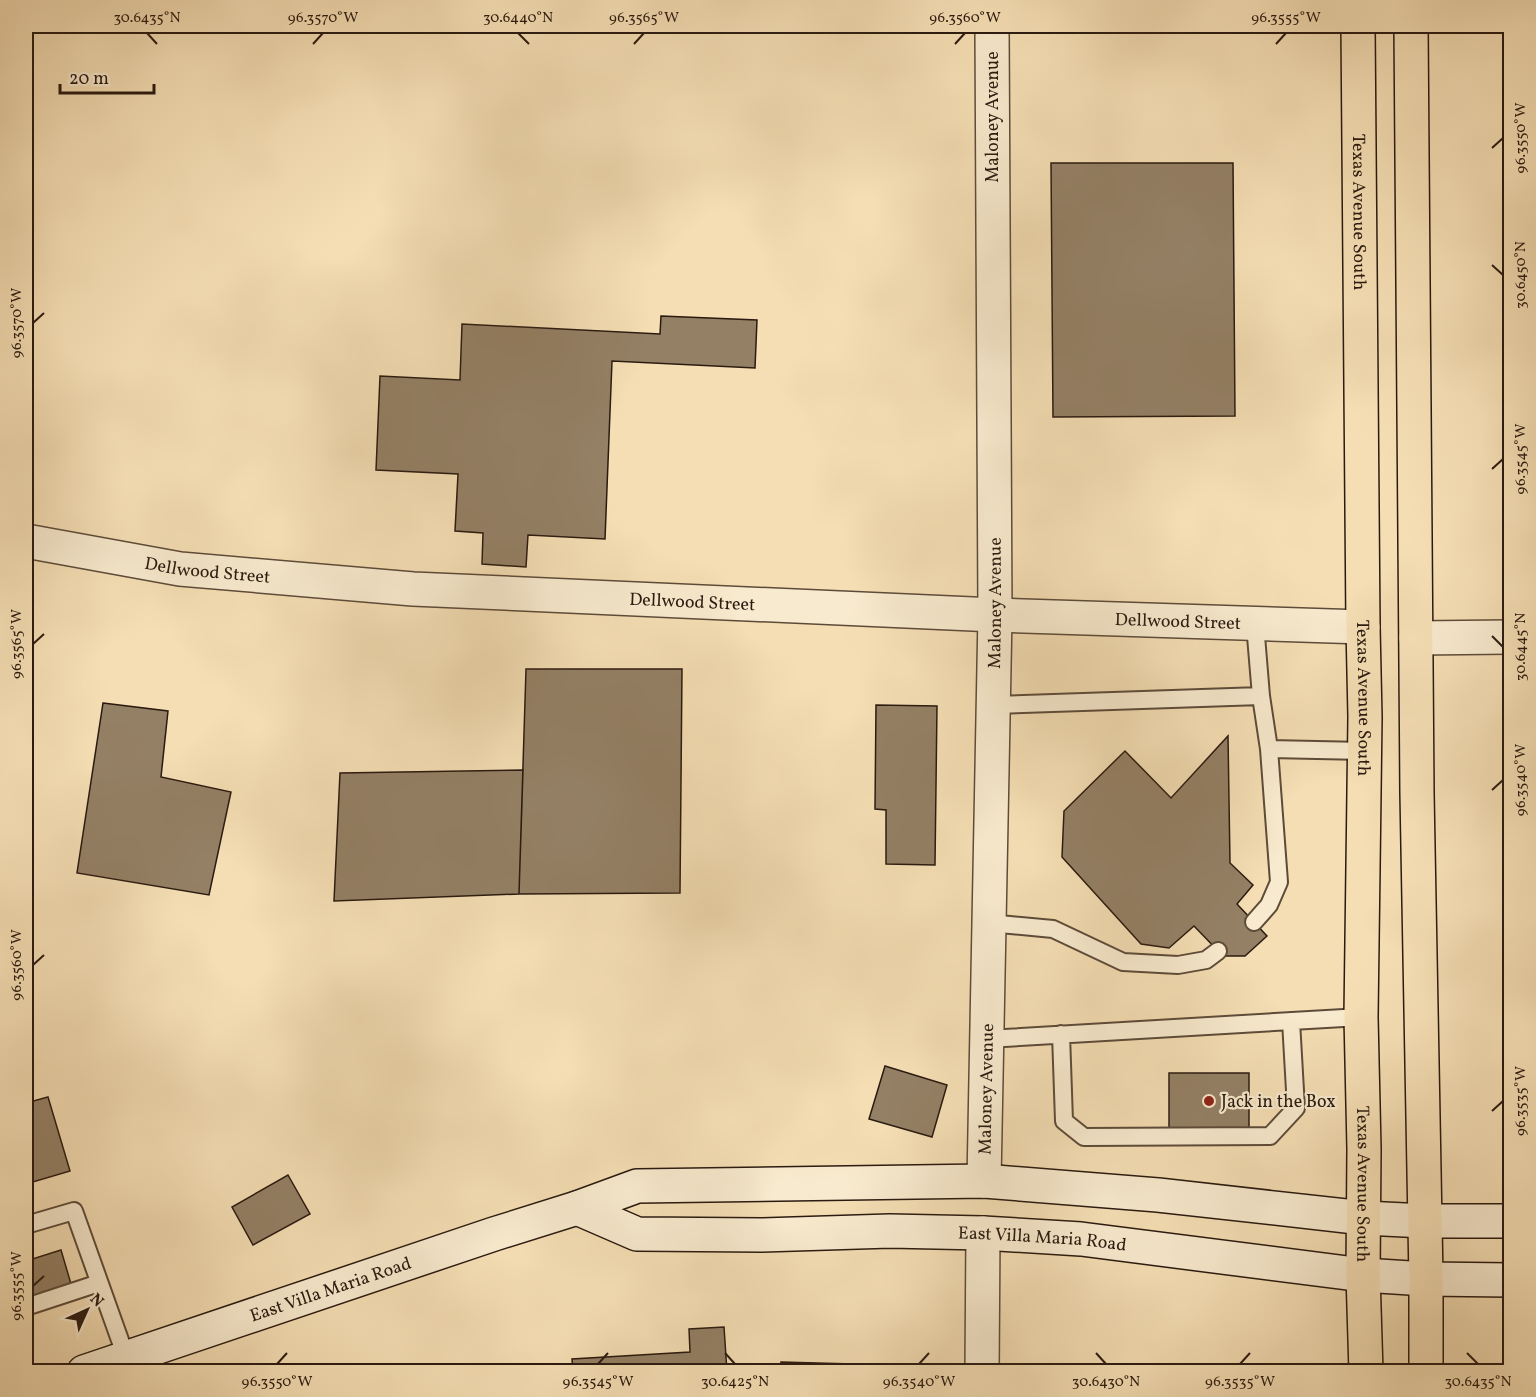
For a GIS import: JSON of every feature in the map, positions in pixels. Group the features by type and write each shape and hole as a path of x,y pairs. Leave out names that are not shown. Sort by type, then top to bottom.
{"main road":[{"name":"Texas Avenue South","path":"1358,26 1362,627 1365,717 1361,1017 1366,1371"},
{"path":"1411,26 1417,805 1426,1371"}],"street":[{"name":"Maloney Avenue","path":"984,1181 995,615 992,26"},
{"name":"Dellwood Street","path":"26,542 180,570 413,590 995,615 1362,627"},
{"path":"1416,638 1510,637"},
{"name":"East Villa Maria Road","path":"109,1365 637,1186 984,1181 1158,1196 1364,1218 1510,1221"},
{"name":"East Villa Maria Road","path":"577,1208 637,1234 762,1235 890,1231 983,1233 1081,1239 1363,1275 1426,1279 1510,1280"},
{"path":"982,1371 983,1233"}],"lane":[{"path":"1254,922 1269,905 1279,882 1269,749 1255,624"},
{"path":"993,705 1262,696"},
{"path":"1269,749 1364,751"},
{"path":"989,923 1053,929 1123,962 1178,965 1206,960 1218,951"},
{"path":"987,1039 1361,1017"},
{"path":"1061,1035 1064,1121 1084,1137 1270,1136 1296,1108 1291,1021"},
{"path":"26,1225 74,1212 99,1283 109,1365"},
{"path":"26,1307 99,1283"}],"building":[{"path":"1051,163 1233,163 1235,416 1053,417"},
{"path":"661,316 757,320 755,368 612,361 605,539 528,535 526,567 482,564 483,533 455,531 458,474 376,470 380,376 460,380 462,324 660,334"},
{"path":"526,669 682,669 680,893 519,894"},
{"path":"103,703 168,711 161,777 231,792 209,895 77,873"},
{"path":"876,705 937,706 935,865 886,864 886,810 875,809"},
{"path":"1228,736 1230,863 1253,885 1237,904 1267,936 1245,956 1223,956 1194,926 1169,948 1141,944 1062,857 1064,811 1125,751 1171,798"},
{"path":"523,770 519,894 334,901 340,773"},
{"path":"885,1066 947,1085 932,1137 869,1119"},
{"name":"Jack in the Box","path":"1169,1073 1249,1073 1249,1130 1169,1130"},
{"path":"48,1097 70,1171 26,1184 26,1103"},
{"path":"288,1175 310,1214 253,1245 232,1207"},
{"path":"61,1250 71,1284 26,1298 26,1261"},
{"path":"724,1327 727,1372 573,1372 572,1359 690,1352 689,1329"},
{"path":"781,1362 853,1364 853,1372 781,1372"}],"place":[{"name":"Jack in the Box","path":"1209,1101"}]}
